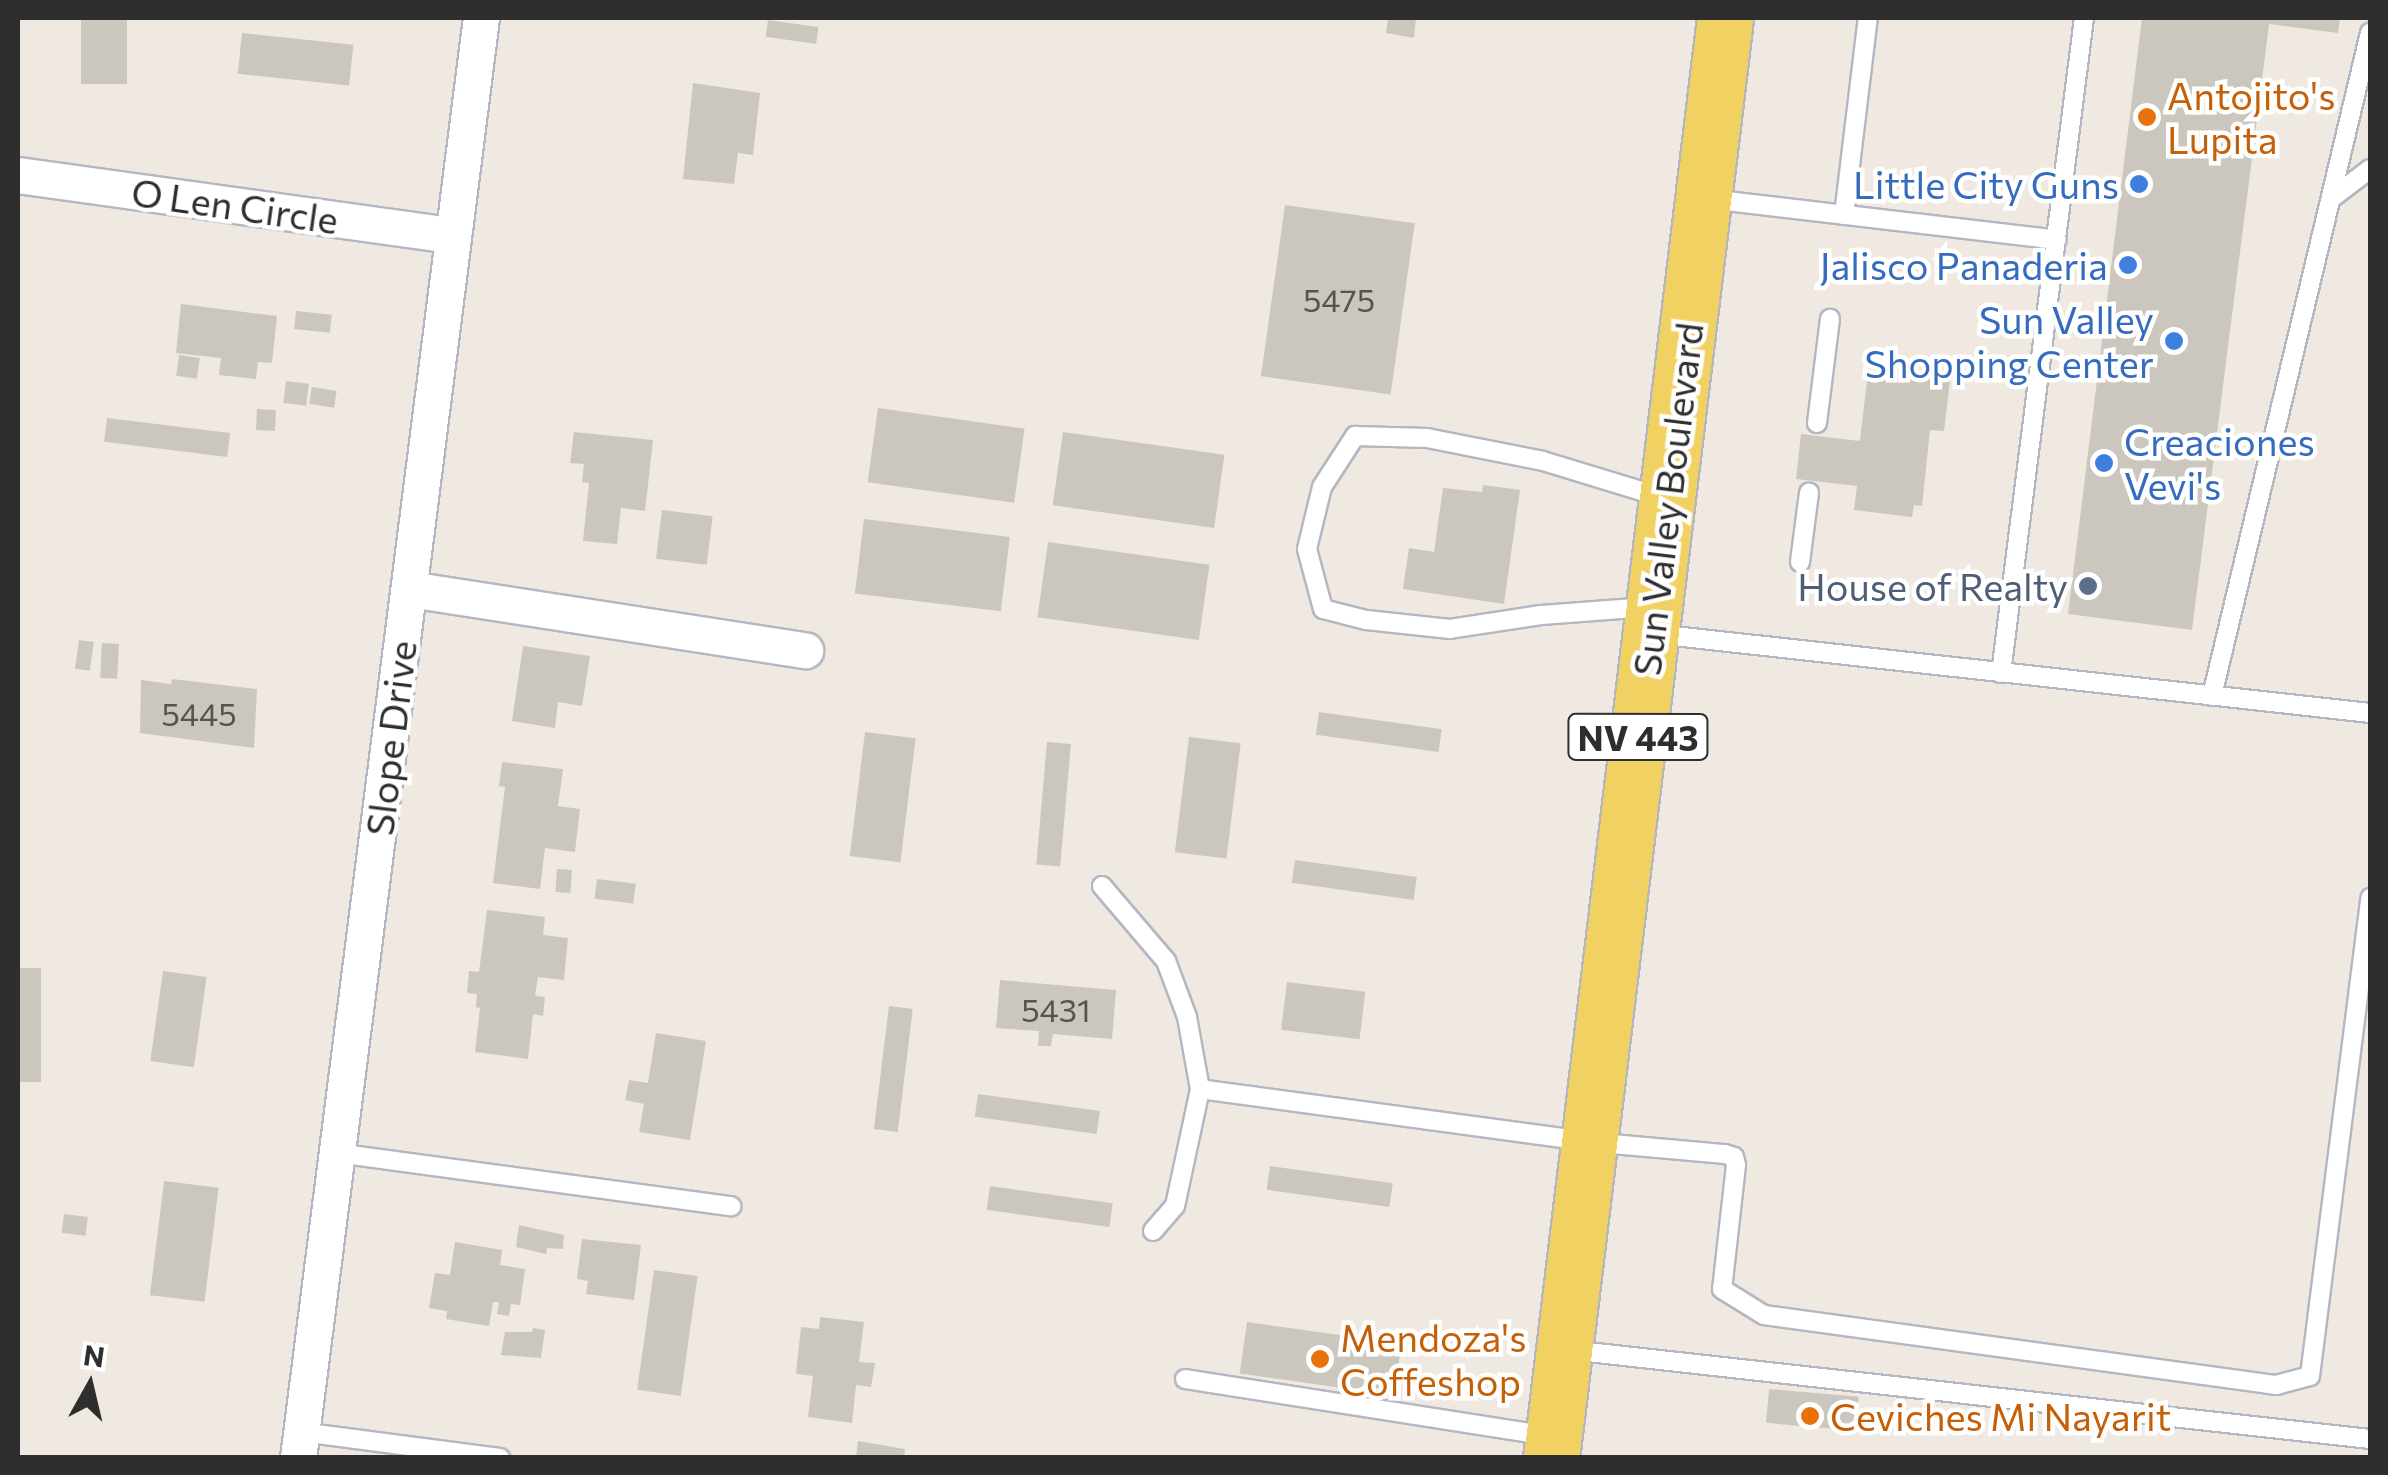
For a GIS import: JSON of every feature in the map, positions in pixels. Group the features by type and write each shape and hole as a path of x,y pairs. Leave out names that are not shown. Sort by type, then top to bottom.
{"main road":[{"name":"Sun Valley Boulevard","path":"1553,1447 1725,18"}],"street":[{"name":"Slope Drive","path":"300,1445 480,18"},
{"name":"O Len Circle","path":"18,175 454,236"},
{"path":"408,588 805,650"}],"lane":[{"path":"1844,215 1868,18"},
{"path":"2001,673 2084,18"},
{"path":"2212,696 2370,33"},
{"path":"2332,198 2370,169"},
{"path":"1702,198 2057,240"},
{"path":"1818,423 1830,319"},
{"path":"1667,498 1543,461 1427,438 1355,436 1322,487 1307,550 1322,609 1366,620 1450,629 1541,615 1652,620 2001,673 2370,714"},
{"path":"1800,562 1809,492"},
{"path":"1102,886 1166,960 1187,1016 1200,1089 1175,1206 1153,1231"},
{"path":"1200,1089 1590,1142 1734,1157 1722,1289 1764,1316 2276,1385 2310,1376 2370,898"},
{"path":"337,1153 731,1206"},
{"path":"1564,1349 2370,1439"},
{"path":"1186,1379 1553,1447"},
{"path":"300,1445 500,1458"}],"building":[{"path":"81,18 127,18 127,84 81,84"},
{"path":"1388,18 1416,18 1414,38 1386,33"},
{"name":"Sun Valley Shopping Center","path":"2142,18 2340,18 2338,33 2269,24 2192,630 2068,614"},
{"path":"768,20 819,27 816,44 766,37"},
{"path":"242,33 353,45 349,85 238,74"},
{"path":"693,83 760,93 753,155 738,153 734,184 683,179"},
{"path":"1285,205 1415,223 1391,395 1261,376"},
{"path":"181,304 277,316 272,363 258,362 256,379 219,375 221,358 176,353"},
{"path":"296,311 332,315 330,333 294,329"},
{"path":"179,355 200,358 197,379 176,376"},
{"path":"1869,363 1915,368 1914,376 1950,380 1944,431 1930,430 1922,506 1914,505 1912,517 1854,510 1857,486 1796,479 1801,434 1860,441"},
{"path":"286,381 309,384 306,406 283,403"},
{"path":"312,387 337,391 334,408 309,404"},
{"path":"878,408 1025,429 1014,503 868,482"},
{"path":"257,409 276,410 275,431 256,430"},
{"path":"107,418 230,433 227,457 104,442"},
{"path":"574,432 653,440 645,511 621,508 617,544 583,541 589,483 582,482 584,464 570,463"},
{"path":"1063,432 1224,455 1214,528 1053,505"},
{"path":"1483,485 1520,490 1504,604 1403,589 1409,548 1434,552 1443,488 1482,492"},
{"path":"662,510 713,516 707,565 656,559"},
{"path":"864,519 1010,537 1001,611 855,593"},
{"path":"1048,542 1209,565 1199,640 1037,617"},
{"path":"79,640 94,642 90,671 75,669"},
{"path":"102,643 119,644 117,679 100,678"},
{"path":"523,646 590,656 582,706 558,702 555,728 512,721"},
{"path":"172,679 257,689 254,748 140,733 141,680 171,684"},
{"path":"1319,712 1442,729 1439,752 1316,735"},
{"path":"865,732 916,738 900,862 850,856"},
{"path":"1189,737 1241,743 1226,858 1175,852"},
{"path":"1047,742 1071,744 1060,867 1036,865"},
{"path":"502,762 563,769 558,806 580,809 575,852 545,848 540,889 493,883 505,787 499,786"},
{"path":"1295,860 1417,877 1414,900 1292,883"},
{"path":"557,869 572,870 570,893 555,892"},
{"path":"597,879 636,884 633,904 595,899"},
{"path":"487,910 545,917 543,935 568,938 564,980 538,977 535,996 545,997 543,1016 533,1014 528,1059 475,1052 480,1008 476,1007 477,994 467,993 469,971 479,972"},
{"path":"18,968 41,968 41,1082 18,1082"},
{"path":"163,971 207,977 194,1067 150,1061"},
{"path":"1000,980 1116,990 1112,1039 1053,1034 1051,1046 1038,1046 1039,1031 996,1028"},
{"path":"1287,982 1365,992 1360,1039 1281,1030"},
{"path":"889,1006 913,1009 898,1132 874,1129"},
{"path":"656,1033 706,1041 690,1140 639,1132 644,1104 625,1100 629,1080 648,1083"},
{"path":"978,1094 1100,1111 1097,1134 975,1117"},
{"path":"1270,1166 1393,1183 1389,1207 1267,1190"},
{"path":"164,1181 219,1188 205,1302 150,1295"},
{"path":"990,1186 1113,1203 1109,1227 987,1210"},
{"path":"64,1214 88,1217 86,1236 62,1233"},
{"path":"519,1225 564,1235 563,1249 547,1248 546,1254 516,1247"},
{"path":"582,1239 641,1245 634,1300 586,1294 588,1281 577,1279"},
{"path":"455,1242 502,1250 500,1265 525,1269 520,1305 511,1304 509,1316 497,1314 499,1302 493,1302 489,1326 446,1319 447,1311 429,1308 435,1273 450,1275"},
{"path":"654,1270 698,1276 681,1396 637,1390"},
{"path":"820,1317 864,1322 859,1362 875,1363 871,1387 856,1385 852,1423 808,1417 813,1376 796,1374 801,1327 819,1329"},
{"name":"Mendoza's Coffeshop","path":"1247,1322 1401,1344 1394,1395 1240,1373"},
{"path":"533,1328 545,1330 541,1358 501,1355 505,1332 532,1332"},
{"path":"1769,1389 1859,1397 1856,1431 1766,1423"},
{"path":"858,1441 905,1449 904,1458 856,1458"}],"place":[{"name":"Antojito's Lupita","path":"2147,117"},
{"name":"Little City Guns","path":"2139,184"},
{"name":"Jalisco Panaderia","path":"2128,265"},
{"name":"Sun Valley Shopping Center","path":"2174,341"},
{"name":"Creaciones Vevi's","path":"2104,463"},
{"name":"House of Realty","path":"2088,586"},
{"name":"Mendoza's Coffeshop","path":"1320,1359"},
{"name":"Ceviches Mi Nayarit","path":"1810,1416"}]}
